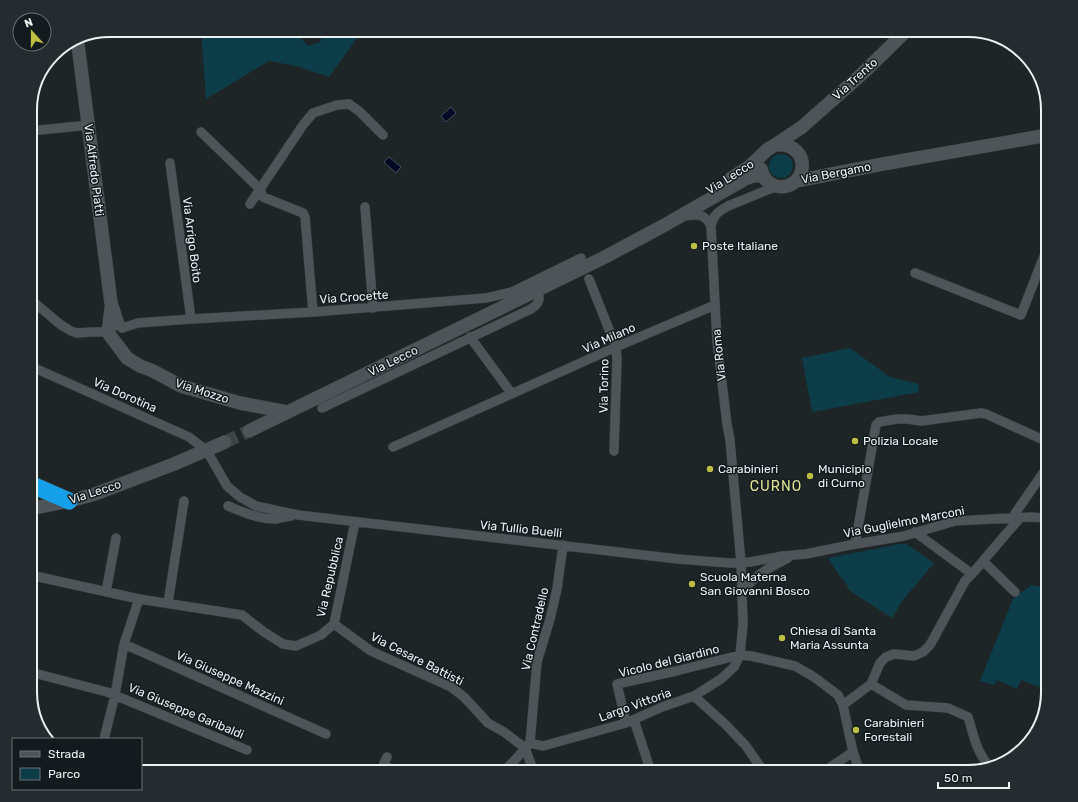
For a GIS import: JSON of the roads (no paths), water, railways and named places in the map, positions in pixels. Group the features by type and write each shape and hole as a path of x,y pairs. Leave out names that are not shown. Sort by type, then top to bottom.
{"highway":[{"path":"37,487 69,501"}],"main road":[{"name":"Via Trento","path":"764,154 768,149 802,127 863,73 900,37"},
{"name":"Via Alfredo Piatti","path":"78,45 114,330"},
{"path":"800,157 802,127"},
{"name":"Via Bergamo","path":"796,181 883,164 1041,137"},
{"path":"775,145 783,144 791,147 800,157"},
{"name":"Via Lecco","path":"764,154 760,167 764,178"},
{"name":"Via Lecco","path":"605,257 635,238 660,219 743,171 764,154"},
{"name":"Via Bergamo","path":"800,157 806,165 820,169 883,164"},
{"name":"Via Bergamo","path":"796,181 801,172 800,157"},
{"name":"Via Lecco","path":"240,403 251,413 253,425 250,430 605,257 745,179 753,176 764,178"},
{"path":"764,178 768,182 784,187 796,181"},
{"name":"Via Mozzo","path":"114,330 123,354 127,358 181,386 240,403 288,412"},
{"name":"Via Lecco","path":"37,508 95,494 207,451 225,442"}],"street":[{"path":"250,204 313,113 337,105 349,104 359,111 383,135"},
{"path":"37,131 89,124"},
{"path":"201,132 260,189 263,197 303,213 305,217 313,312"},
{"name":"Via Arrigo Boito","path":"170,163 190,319"},
{"path":"751,197 764,178"},
{"path":"711,226 714,216 718,211 777,186"},
{"path":"365,207 373,308"},
{"path":"680,216 700,215 707,219 711,226"},
{"name":"Via Roma","path":"711,226 717,341 730,440 741,563 742,591"},
{"name":"Via Crocette","path":"37,305 61,325 77,333 114,330 138,323 373,308 486,298 512,292 581,258"},
{"path":"915,273 1021,315 1041,264"},
{"name":"Via Torino","path":"589,279 616,347 617,360 614,451"},
{"name":"Via Lecco","path":"322,408 536,306 540,299 538,290"},
{"name":"Via Milano","path":"393,447 616,347 715,305"},
{"path":"470,337 512,394"},
{"name":"Via Dorotina","path":"37,369 188,437 207,451"},
{"path":"857,544 856,539 876,425 879,422 897,419 921,421 980,413 986,414 1041,439"},
{"name":"Via Tullio Buelli","path":"207,451 227,486 240,496 256,506 298,515 678,559 741,563"},
{"path":"843,705 871,684 880,663 886,657 894,654 914,656 924,652 930,645 965,581 1006,534 1017,518 1016,512 1041,476"},
{"path":"168,603 184,501"},
{"name":"Via Tullio Buelli","path":"228,506 250,515 263,518 298,515"},
{"name":"Via Guglielmo Marconi","path":"741,563 806,554 904,536 914,532 955,522 1041,518"},
{"name":"Via Repubblica","path":"37,577 139,599 242,615 283,644 296,646 321,635 334,624 355,522"},
{"path":"914,532 972,574"},
{"path":"106,592 116,538"},
{"name":"Via Contradello","path":"528,745 537,662 557,589 563,545"},
{"name":"Via Guglielmo Marconi","path":"742,591 758,576 790,556"},
{"path":"983,561 1015,592"},
{"path":"742,591 743,624 740,655 795,666 814,677 838,695 843,705 853,752 858,765"},
{"path":"104,738 115,694 124,644 139,599"},
{"name":"Via Cesare Battisti","path":"334,624 371,651 451,688 464,696 488,723 528,745"},
{"name":"Via Giuseppe Mazzini","path":"124,644 326,734"},
{"name":"Largo Vittoria","path":"528,745 543,746 630,721 662,707 694,696 722,679 734,667 740,655"},
{"name":"Vicolo del Giardino","path":"630,721 617,684 676,672 740,655"},
{"name":"Via Giuseppe Garibaldi","path":"37,674 115,694 247,750"},
{"path":"871,684 906,704 948,708 968,716 977,748 982,759 986,763"},
{"path":"694,696 725,724 746,746 758,765"},
{"path":"630,721 644,750 649,765"},
{"path":"511,765 528,745"},
{"path":"528,745 532,765"},
{"path":"834,765 853,752"},
{"path":"386,765 384,763 387,757"}],"tunnel":[{"path":"225,442 249,431"}],"place":[{"name":"Poste Italiane","path":"694,246"},
{"name":"Polizia Locale","path":"855,441"},
{"name":"Carabinieri","path":"710,469"},
{"name":"Municipio di Curno","path":"810,476"},
{"name":"Scuola Materna San Giovanni Bosco","path":"692,584"},
{"name":"Chiesa di Santa Maria Assunta","path":"782,638"},
{"name":"Carabinieri Forestali","path":"856,730"}],"district":[{"name":"CURNO","path":"776,486"}]}
